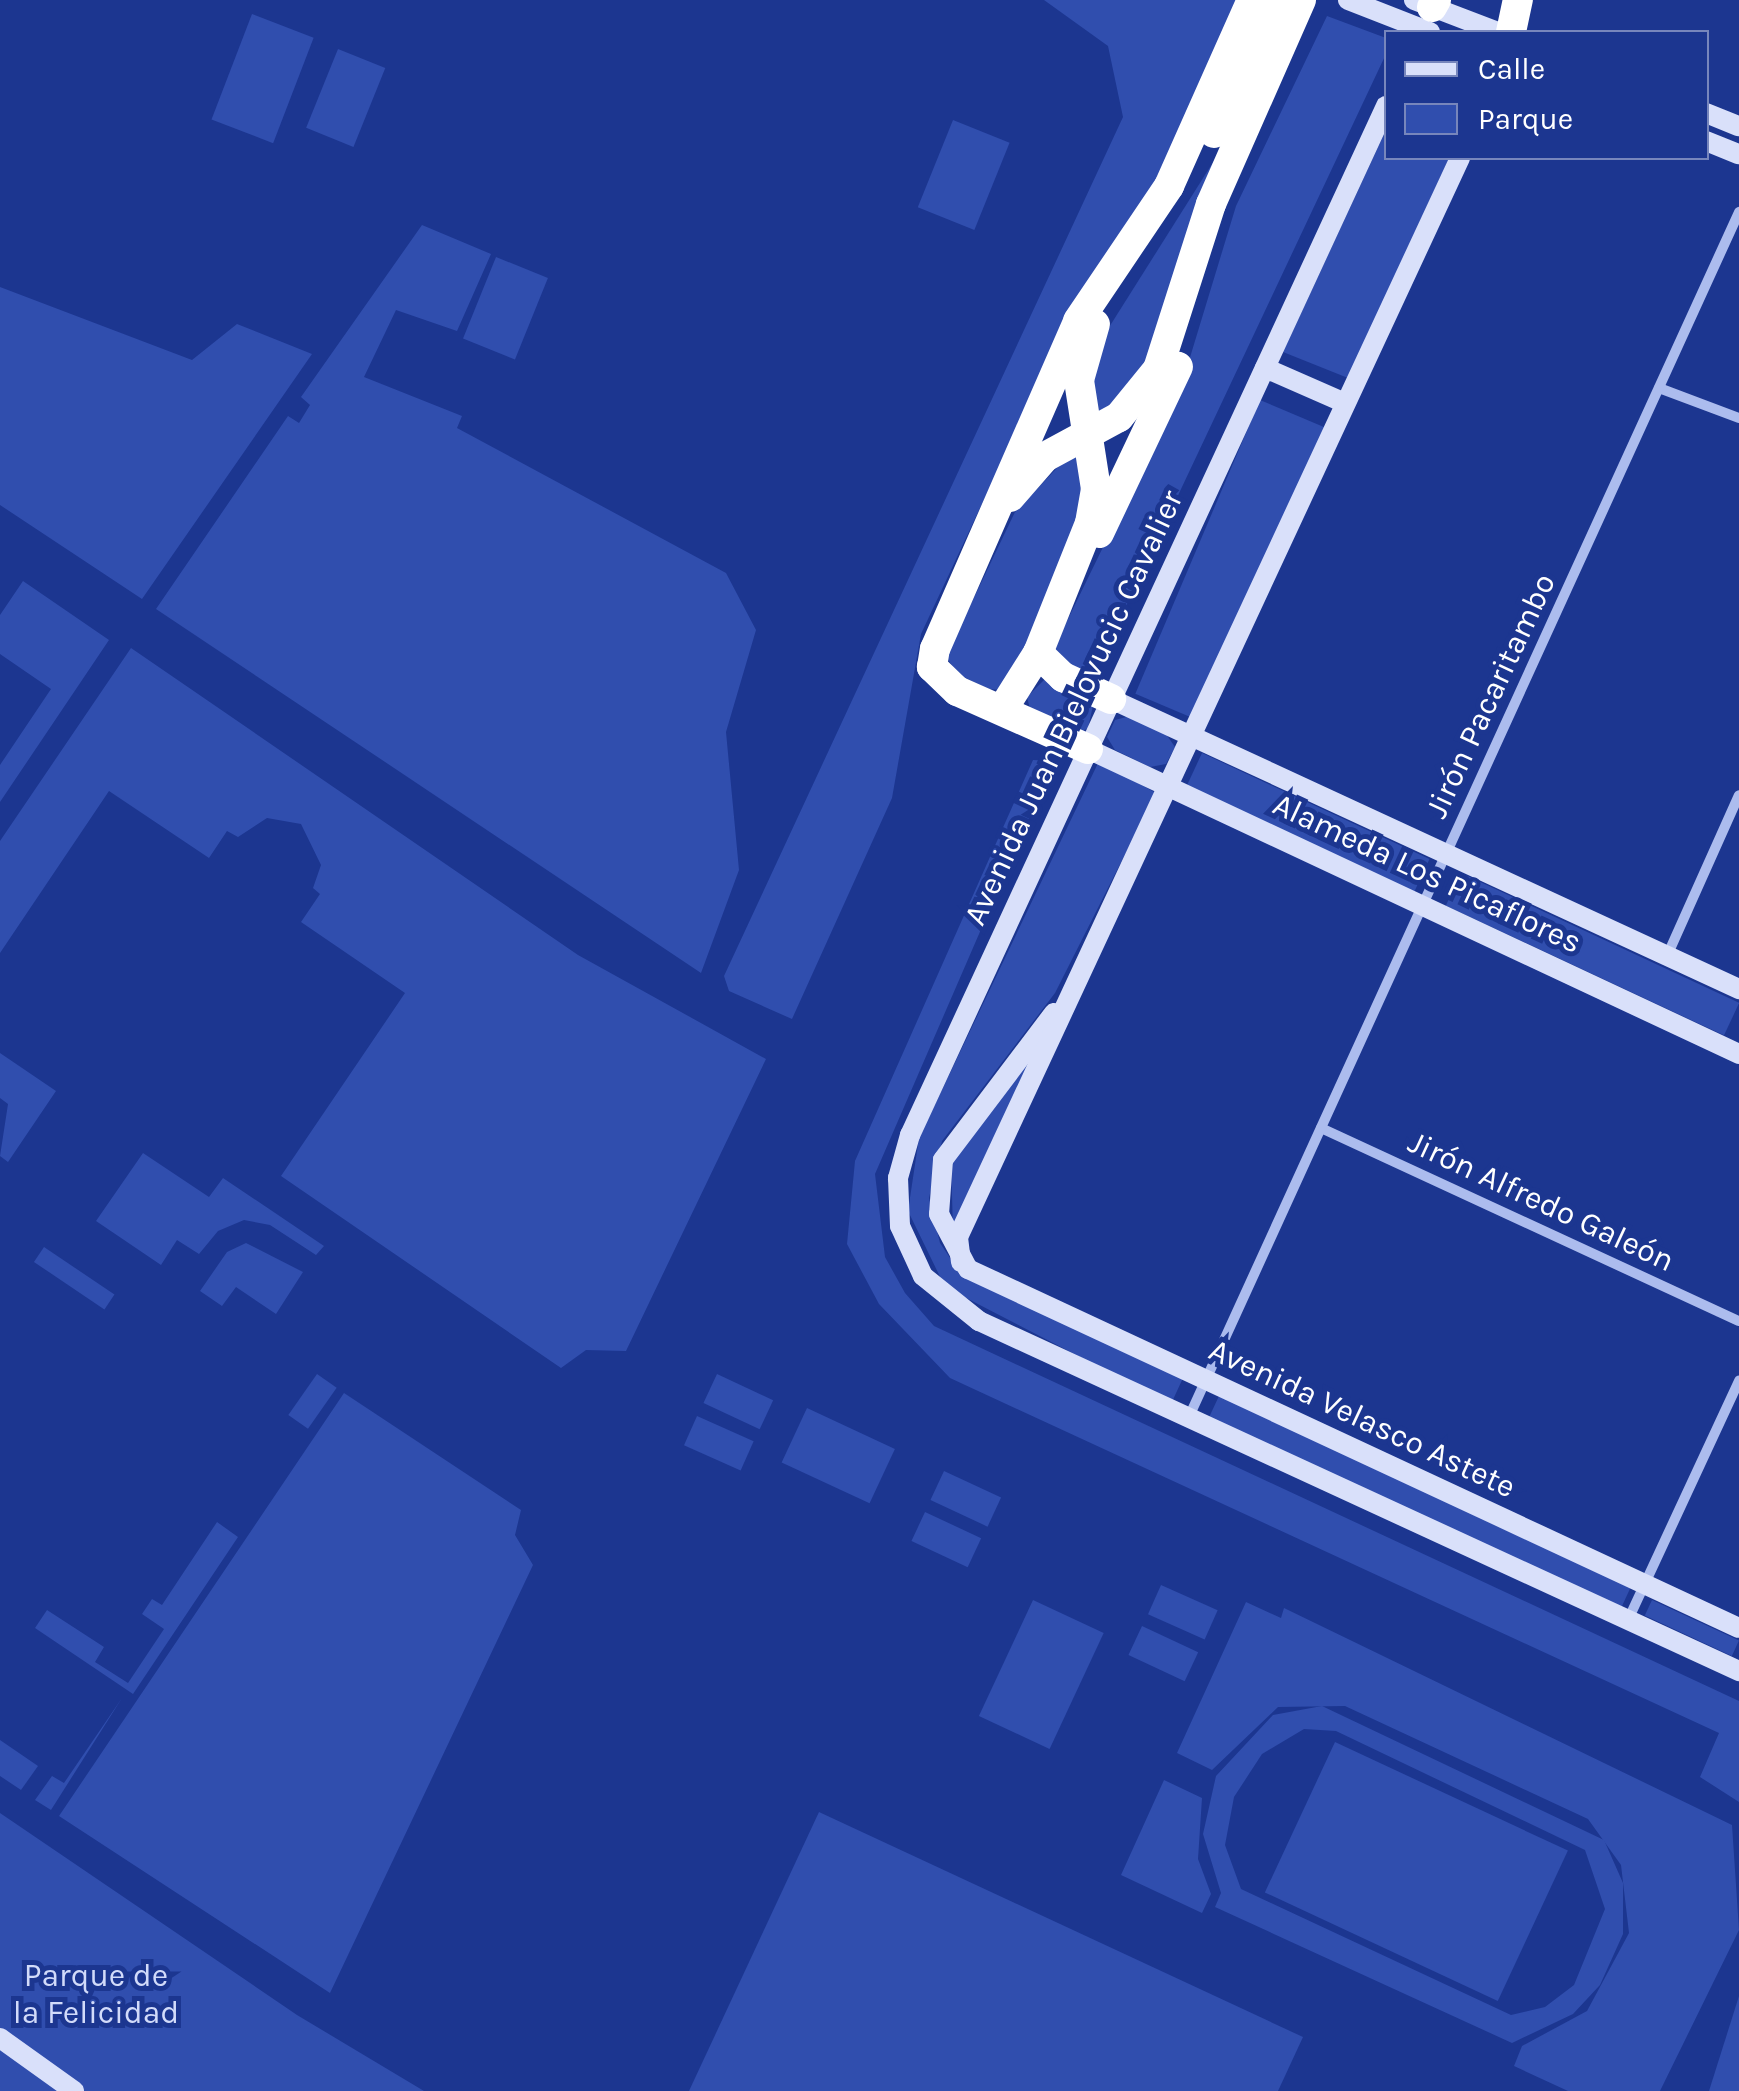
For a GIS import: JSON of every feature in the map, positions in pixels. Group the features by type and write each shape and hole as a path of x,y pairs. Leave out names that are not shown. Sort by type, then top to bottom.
{"highway":[{"path":"1088,750 956,691 932,667 956,595 1078,321 1169,186 1252,0"},
{"path":"1053,620 1090,524 1096,489 1079,380 1086,342 1180,200 1277,0"},
{"path":"956,595 1028,474 1119,417 1158,368 1211,204 1301,0"},
{"path":"1002,710 1038,653 1181,360 1230,203 1320,0"},
{"path":"1512,30 1518,0"},
{"path":"1038,653 1064,678 1111,699"}],"main road":[{"path":"1353,2 1488,30"},
{"name":"Avenida Juan Bielovucic Cavalier","path":"1188,1419 944,1301 912,1261 898,1214 901,1156 1384,110"},
{"path":"1709,115 1739,126"},
{"path":"1709,142 1739,154"},
{"path":"961,1262 958,1237 1194,737 1459,160"},
{"path":"1266,368 1345,403"},
{"name":"Alameda Los Picaflores","path":"1111,699 1739,989"},
{"name":"Alameda Los Picaflores","path":"1088,750 1739,1054"},
{"path":"961,1262 940,1214 943,1160 1075,988"},
{"name":"Avenida Velasco Astete","path":"961,1262 1739,1628"},
{"path":"1188,1419 1739,1672"},
{"path":"0,2038 74,2091"}],"street":[{"name":"Jirón Pacaritambo","path":"1188,1419 1739,212"},
{"path":"1659,388 1739,418"},
{"path":"1667,956 1739,796"},
{"name":"Jirón Alfredo Galeón","path":"1321,1128 1739,1322"},
{"path":"1628,1621 1739,1380"}],"green space":[{"path":"1044,0 1242,0 1153,194 1076,303 921,634 892,798 792,1019 729,991 724,976 1123,117 1108,46"},
{"path":"252,14 314,38 273,143 212,119"},
{"path":"1327,16 1384,37 1384,58 1092,678 1049,658 1181,387 1236,206"},
{"path":"338,49 385,68 353,147 306,128"},
{"path":"953,120 1010,143 974,230 918,207"},
{"path":"1384,134 1384,160 1448,160 1348,378 1283,352"},
{"path":"1217,156 1141,378 1096,418 1090,386 1101,340"},
{"path":"422,225 491,254 457,331 396,310 364,377 462,416 457,428 726,573 756,630 726,732 739,870 701,973 156,609 288,416 299,423 310,405 301,397"},
{"path":"496,257 548,278 515,360 463,339"},
{"path":"0,287 192,360 237,324 312,354 142,599 0,505"},
{"path":"1260,400 1324,427 1200,721 1135,694"},
{"path":"1075,449 1087,487 1036,637 1000,690 989,689 957,674 946,656 1015,512"},
{"path":"23,581 109,640 0,802 0,765 51,689 0,654 0,615"},
{"path":"131,648 578,955 766,1059 626,1351 586,1350 561,1368 281,1176 405,993 301,922 320,894 313,888 321,865 301,824 267,818 238,837 227,831 209,858 109,791 0,953 0,841"},
{"path":"1047,677 1094,701 1088,728 1078,734 1031,713 1027,697"},
{"path":"1130,716 1166,734 1175,747 1166,764 1150,767 1115,750 1107,737 1115,720"},
{"path":"1202,753 1429,859 1414,892 1187,786"},
{"path":"1033,760 1054,761 875,1174 885,1257 905,1293 934,1326 1739,1701 1739,1802 1700,1777 1719,1733 950,1378 879,1304 847,1244 855,1161"},
{"path":"1099,761 1156,793 1055,993 942,1141 929,1198 940,1243 963,1277 1183,1378 1171,1404 945,1287 908,1211 919,1138"},
{"path":"1461,873 1739,1003 1724,1035 1446,906"},
{"path":"0,1053 56,1091 8,1162 0,1156 8,1104 0,1098"},
{"path":"1031,1058 953,1231 951,1160"},
{"path":"143,1153 209,1197 223,1178 324,1246 316,1255 270,1225 244,1220 218,1231 199,1254 177,1240 161,1265 96,1221"},
{"path":"246,1243 303,1272 276,1314 236,1287 222,1306 200,1291 227,1252"},
{"path":"44,1247 114,1295 104,1309 34,1262"},
{"path":"317,1374 337,1388 308,1429 288,1415"},
{"path":"717,1374 773,1400 760,1429 703,1403"},
{"path":"344,1393 521,1510 515,1535 533,1565 330,1993 59,1816"},
{"path":"1219,1396 1630,1588 1619,1611 1208,1420"},
{"path":"807,1408 895,1449 870,1503 782,1462"},
{"path":"697,1416 754,1441 741,1470 684,1445"},
{"path":"944,1471 1001,1498 988,1527 930,1500"},
{"path":"925,1512 981,1538 968,1567 911,1541"},
{"path":"217,1522 238,1537 133,1694 35,1628 47,1610 104,1647 95,1662 128,1683 164,1629 142,1614 152,1599 162,1605"},
{"path":"1161,1585 1218,1610 1205,1639 1148,1614"},
{"path":"1033,1600 1104,1633 1050,1749 979,1716"},
{"path":"1652,1600 1739,1641 1732,1656 1645,1615"},
{"path":"1246,1602 1281,1618 1284,1608 1732,1825 1739,1930 1660,2091 1568,2091 1514,2066 1522,2046 1587,2011 1629,1933 1621,1865 1588,1819 1345,1706 1278,1707 1212,1770 1177,1753"},
{"path":"1142,1626 1198,1652 1185,1681 1128,1655"},
{"path":"122,1698 51,1810 35,1800 52,1776 64,1783"},
{"path":"1322,1706 1604,1840 1623,1883 1623,1934 1600,1985 1573,2014 1512,2043 1215,1907 1221,1893 1203,1834 1216,1776 1273,1715","holes":["1304,1729 1336,1731 1585,1850 1605,1909 1574,1985 1545,2007 1511,2015 1241,1889 1225,1845 1234,1797 1262,1754"]},
{"path":"0,1740 38,1766 21,1790 0,1776"},
{"path":"1335,1742 1568,1851 1498,2001 1265,1892"},
{"path":"1164,1780 1202,1798 1198,1859 1211,1894 1202,1913 1121,1875"},
{"path":"819,1812 1303,2037 1278,2091 689,2091"},
{"name":"Parque de la Felicidad","path":"0,1813 297,2015 424,2091 0,2091"},
{"path":"1739,1996 1739,2091 1709,2091"}]}
